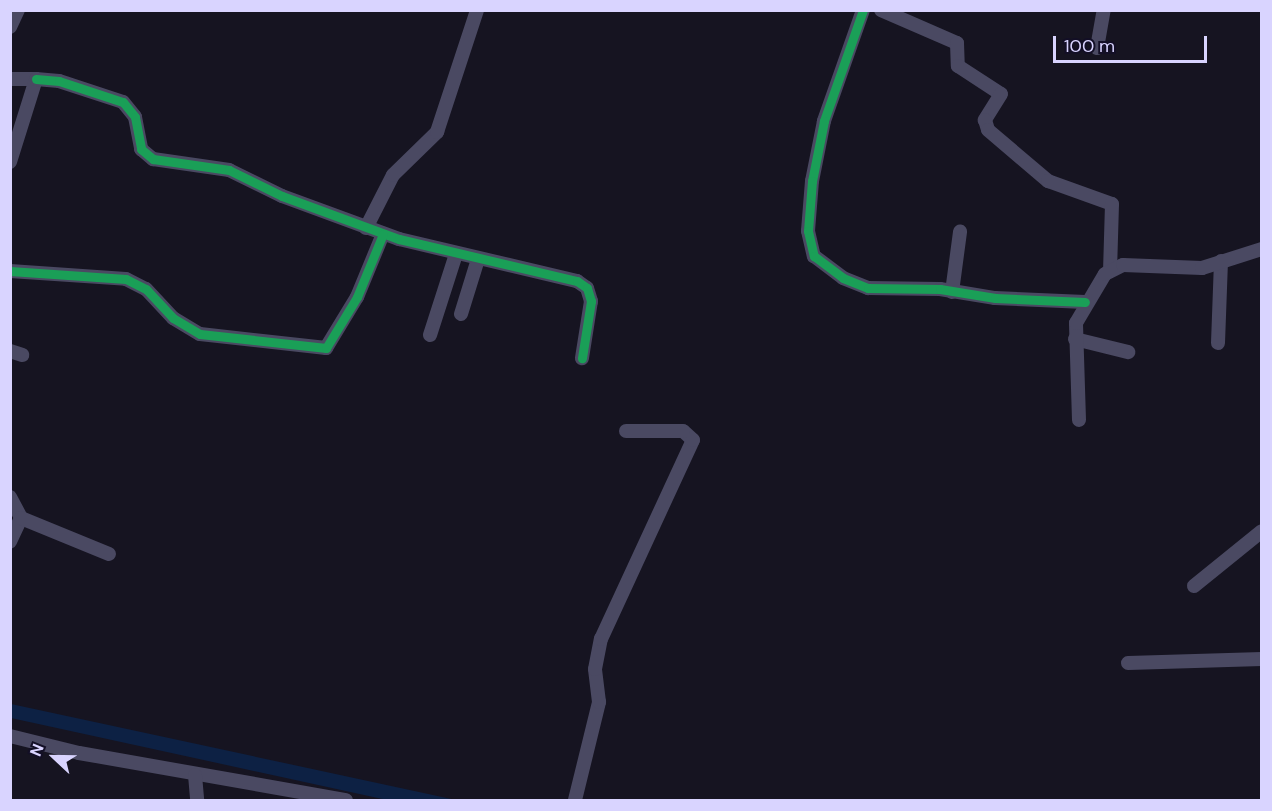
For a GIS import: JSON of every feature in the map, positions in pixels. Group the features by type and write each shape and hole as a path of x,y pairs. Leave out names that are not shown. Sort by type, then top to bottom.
{"street":[{"path":"10,27 18,10"},
{"path":"366,228 393,175 437,132 477,10"},
{"path":"863,10 824,121 808,212 809,244 823,264 856,284 1085,303"},
{"path":"880,10 957,43 958,66 1001,94 986,120 988,130 1048,181 1112,204 1110,270"},
{"path":"1097,48 1104,10"},
{"path":"10,79 59,81 123,102 135,117 141,149 153,159 229,170 383,234 584,284 591,301 582,358"},
{"path":"10,162 36,79"},
{"path":"952,292 960,232"},
{"path":"10,271 126,279 146,289 173,318 200,334 326,348 357,297 383,234"},
{"path":"1079,420 1075,339 1085,303 1110,270 1123,264 1202,268 1262,249"},
{"path":"430,335 456,254"},
{"path":"461,314 478,259"},
{"path":"1218,343 1221,261"},
{"path":"1075,339 1128,352"},
{"path":"575,801 599,702 595,669 601,639 693,440 683,431 627,431"},
{"path":"10,497 21,518 109,554"},
{"path":"10,542 21,518"},
{"path":"1194,586 1262,531"},
{"path":"1128,663 1262,659"},
{"path":"10,736 195,775 346,801"},
{"path":"195,775 197,801"}],"water":[{"path":"11,704 456,800 387,800 11,718"}],"cycle path":[{"path":"863,10 824,121 812,181 808,231 814,256 843,278 868,288 940,289 995,298 1085,302"},
{"path":"36,79 59,81 123,102 135,117 141,149 153,159 229,170 282,196 399,239 577,281 587,288 591,301 582,358"},
{"path":"10,271 126,279 146,289 173,318 200,334 326,348 357,297 383,234"}]}
